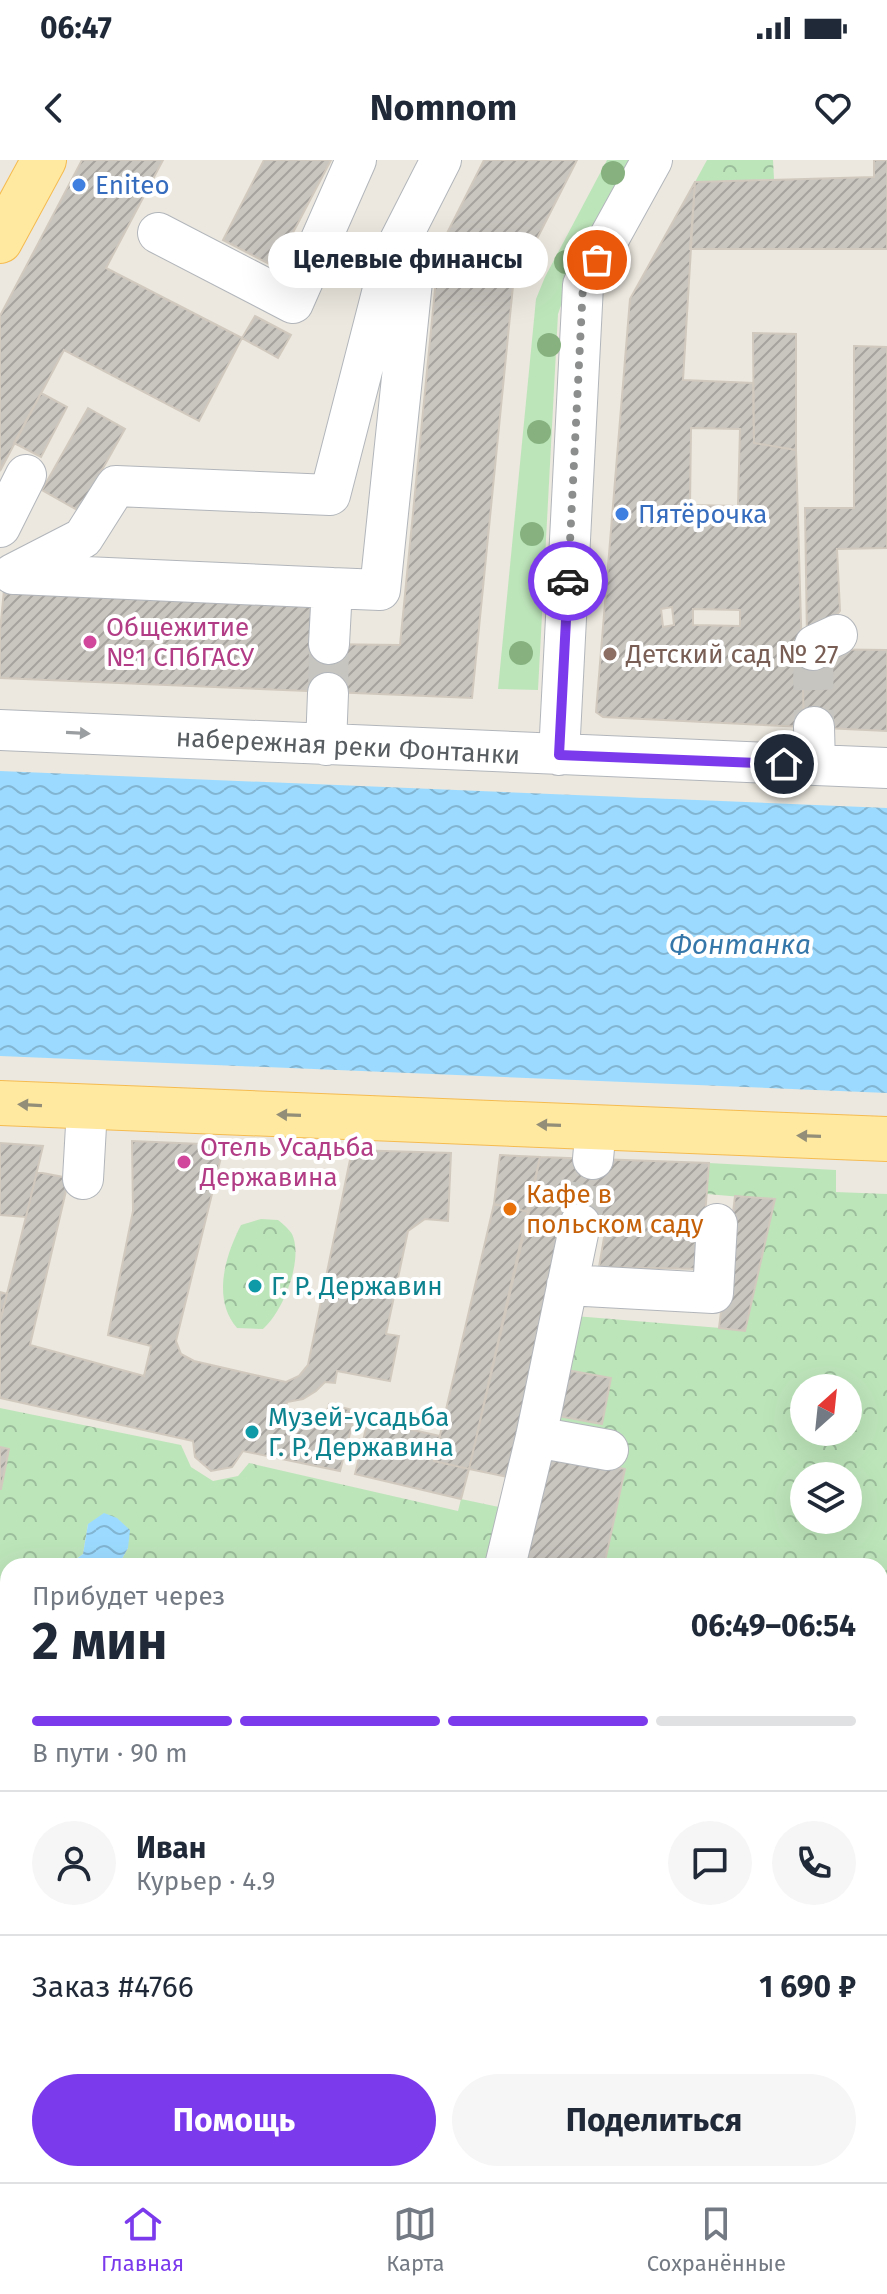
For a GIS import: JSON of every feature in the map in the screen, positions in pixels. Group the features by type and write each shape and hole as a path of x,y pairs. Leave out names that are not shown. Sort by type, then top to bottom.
{"main road":[{"path":"0,186 14,160"},
{"path":"0,241 44,160"},
{"path":"0,1103 594,1142 887,1139"}],"street":[{"path":"158,233 293,303 356,160"},
{"path":"7,574 83,538 116,486 330,495 391,258 441,160"},
{"path":"559,755 583,285 652,160"},
{"path":"7,574 380,590 414,262 391,258"},
{"path":"0,527 26,475"},
{"path":"329,644 332,588"},
{"path":"326,745 328,693"},
{"name":"набережная реки Фонтанки","path":"0,730 559,755 815,746 887,768"},
{"path":"83,1179 87,1108"},
{"path":"507,1558 536,1437 580,1224"},
{"path":"567,1285 713,1293 717,1224"},
{"path":"536,1437 608,1450"}],"green space":[{"path":"607,160 634,160 567,288 558,314 538,690 498,689 536,299"},
{"path":"707,160 773,160 774,179 695,182"},
{"path":"709,1163 836,1170 836,1192 887,1194 887,1558 606,1558 625,1470 545,1452 575,1316 745,1330 775,1200 707,1194"},
{"path":"261,1219 278,1220 292,1234 295,1245 293,1271 278,1310 263,1329 237,1328 225,1304 226,1264 241,1225"},
{"path":"0,1408 181,1445 191,1467 213,1481 238,1476 249,1463 458,1511 461,1499 499,1507 487,1558 122,1558 128,1548 88,1524 83,1554 78,1558 0,1558"}],"water":[{"name":"Фонтанка","path":"0,771 887,808 887,1093 0,1056"},
{"path":"104,1513 117,1518 130,1530 128,1548 122,1558 78,1558 83,1554 88,1524"}],"pier":[{"path":"625,793 714,796 714,800 625,797"}],"building":[{"path":"82,160 163,160 106,268 242,338 199,421 64,350 0,471 0,316"},
{"path":"264,160 331,160 275,267 223,240"},
{"path":"484,160 577,160 513,286 472,698 0,678 4,590 323,605 321,644 400,645 439,249"},
{"path":"874,160 887,160 887,249 690,249 695,182 874,177"},
{"path":"695,182 683,380 753,383 754,443 796,450 804,727 603,717 596,712 630,299","holes":["691,428 740,429 738,506 690,505","672,607 674,625 663,627 661,609","693,609 740,610 740,626 693,625"]},
{"path":"255,316 291,335 278,358 242,338"},
{"path":"753,333 796,334 796,450 754,443"},
{"path":"854,346 887,347 887,548 837,549 840,611 816,639 807,639 805,508 854,508"},
{"path":"41,393 67,407 41,457 14,443"},
{"path":"88,408 125,429 79,511 42,490"},
{"path":"802,649 887,650 887,731 804,727"},
{"path":"132,1141 224,1145 176,1341 181,1354 194,1361 286,1382 299,1376 308,1365 352,1150 451,1153 448,1221 425,1219 408,1231 386,1334 399,1336 390,1381 337,1371 335,1383 325,1382 303,1399 287,1402 286,1408 325,1418 329,1404 356,1411 340,1471 243,1451 232,1467 211,1471 195,1457 193,1441 0,1398 0,1322 37,1172 69,1178 30,1345 144,1376 151,1346 108,1335 133,1211"},
{"path":"0,1143 43,1146 26,1217 0,1215"},
{"path":"500,1155 540,1157 529,1212 494,1204"},
{"path":"540,1157 709,1163 701,1269 599,1267 606,1226 567,1223 512,1478 469,1469"},
{"path":"735,1196 775,1199 745,1331 719,1328"},
{"path":"494,1204 529,1212 469,1469 434,1461"},
{"path":"0,1292 7,1294 0,1322"},
{"path":"567,1370 611,1378 602,1424 558,1416"},
{"path":"368,1420 440,1436 434,1461 469,1469 461,1499 355,1474"},
{"path":"0,1447 9,1449 1,1489 0,1489"},
{"path":"545,1452 625,1469 606,1558 522,1558"}],"tunnel":[{"path":"328,693 329,644"},
{"path":"813,650 814,727"},
{"path":"580,1224 593,1159"}],"way so far":[{"path":"568,581 583,285 597,260"}],"place":[{"name":"Eniteo","path":"79,185"},
{"name":"Целевые финансы","path":"597,260"},
{"name":"Пятёрочка","path":"622,514"},
{"name":"Общежитие №1 СПбГАСУ","path":"90,642"},
{"name":"Детский сад № 27","path":"610,654"},
{"name":"Отель Усадьба Державина","path":"184,1162"},
{"name":"Кафе в польском саду","path":"510,1209"},
{"name":"Г. Р. Державин","path":"255,1286"},
{"name":"Музей-усадьба Г. Р. Державина","path":"252,1432"}],"route":[{"path":"568,581 559,755 784,764"}]}
